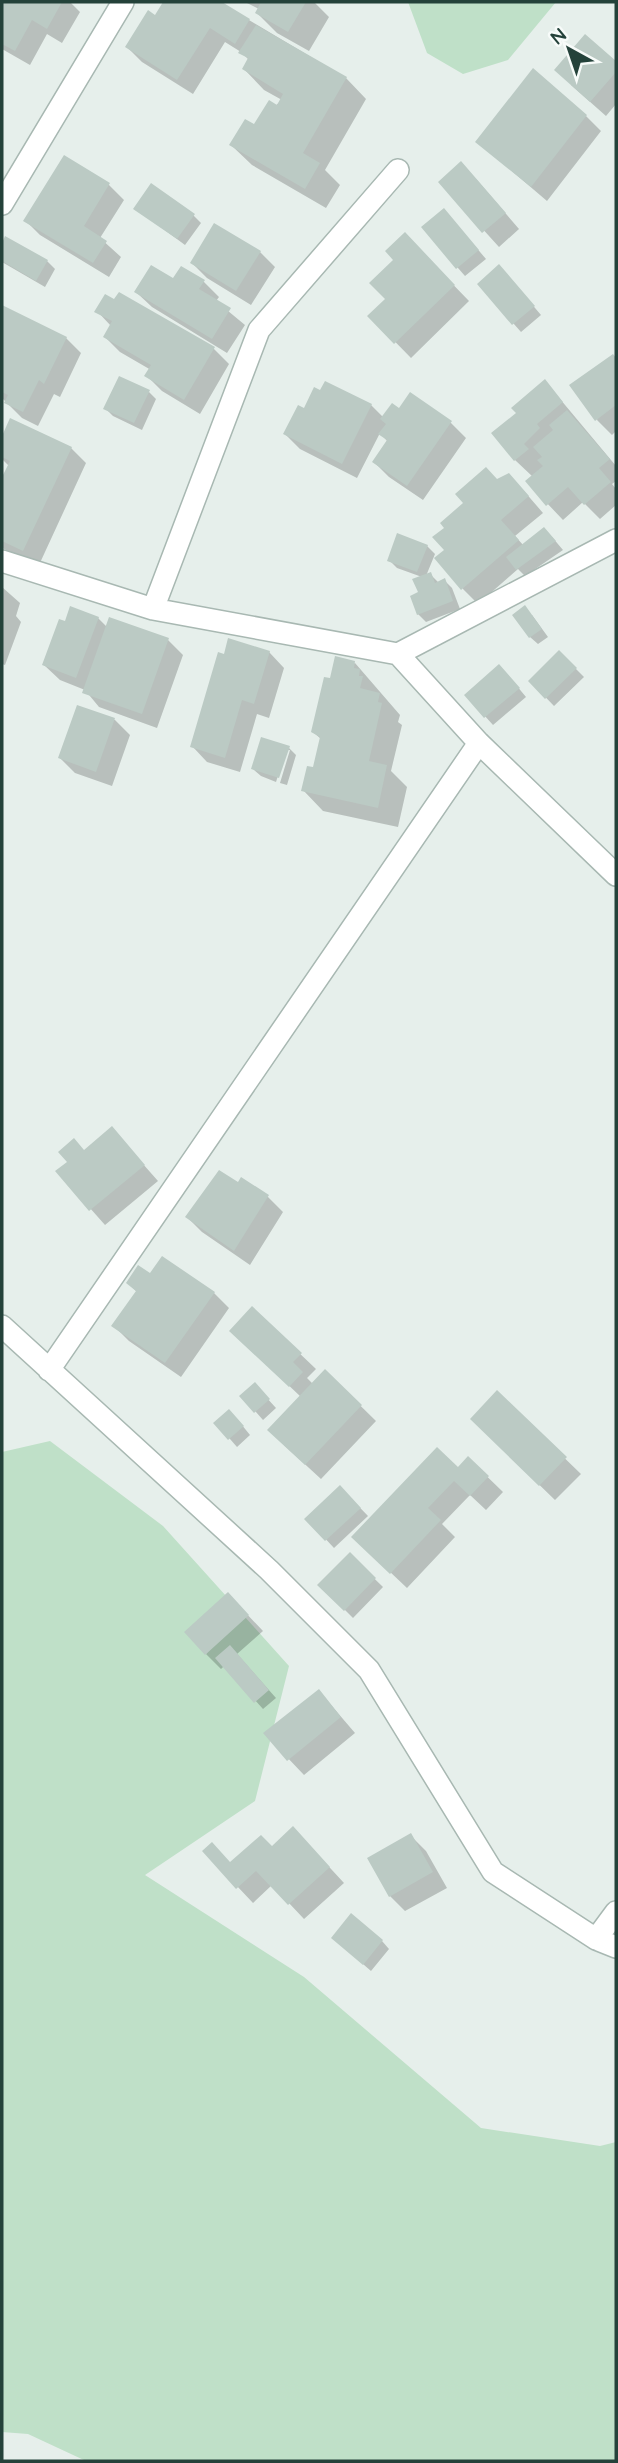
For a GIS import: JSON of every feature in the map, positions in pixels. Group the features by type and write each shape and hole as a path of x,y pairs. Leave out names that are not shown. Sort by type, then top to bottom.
{"street":[{"path":"2,204 122,2"},
{"path":"153,609 259,330 398,170"},
{"path":"398,654 616,540"},
{"path":"2,561 153,609 398,654 480,743 616,875"},
{"path":"49,1370 480,743"},
{"path":"2,1326 269,1570 369,1670 493,1872 606,1943 616,1912"}],"green space":[{"path":"408,2 556,2 508,60 463,74 427,53"},
{"path":"50,1441 163,1526 289,1666 255,1801 145,1875 304,1977 481,2128 600,2146 616,2142 616,2461 86,2461 28,2434 2,2432 2,1452"}],"building":[{"path":"2,2 62,2 47,29 32,20 15,51 2,44"},
{"path":"163,2 222,2 250,19 235,44 210,28 177,80 125,47 148,10 155,15"},
{"path":"261,2 306,2 288,32 255,13"},
{"path":"256,25 347,77 303,153 320,163 305,189 229,145 245,119 254,124 269,100 277,105 283,94 242,69 248,58 238,53"},
{"path":"585,34 616,61 616,72 590,102 554,70"},
{"path":"533,68 587,115 531,187 475,142"},
{"path":"64,155 110,183 84,226 107,241 93,263 23,221"},
{"path":"461,161 506,213 482,233 438,182"},
{"path":"151,183 195,214 177,239 133,209"},
{"path":"444,208 479,250 456,269 421,227"},
{"path":"214,223 261,251 236,291 190,263"},
{"path":"405,232 455,285 394,344 367,316 385,299 369,283 393,260 385,251"},
{"path":"5,236 48,260 36,281 2,261 2,243"},
{"path":"499,264 535,306 512,325 477,284"},
{"path":"151,265 173,278 181,266 205,280 199,289 231,308 212,339 134,292"},
{"path":"119,292 215,347 184,400 144,376 151,365 103,337 112,321 94,312 105,294 114,299"},
{"path":"2,305 67,337 44,384 39,380 23,412 4,403 8,395 2,392"},
{"path":"613,354 616,358 616,405 595,421 569,385"},
{"path":"119,376 150,390 134,423 103,409"},
{"path":"545,379 563,402 537,424 540,428 524,444 529,449 514,461 491,433 516,413 511,408"},
{"path":"325,381 372,404 342,464 283,434 298,405 304,408 314,387 320,390"},
{"path":"410,392 452,421 407,486 372,462 387,440 378,434 386,424 380,419 392,403 399,408"},
{"path":"567,410 610,459 599,468 611,482 584,505 568,487 546,506 525,481 543,466 537,460 542,457 533,447 553,430 549,425"},
{"path":"10,418 72,447 23,551 2,541 2,477 10,461 2,457 2,436"},
{"path":"486,467 497,479 509,473 529,496 501,520 519,540 461,590 434,558 444,550 432,537 444,528 440,523 463,503 455,494"},
{"path":"544,527 556,541 516,570 506,557"},
{"path":"397,533 428,545 417,572 387,561"},
{"path":"431,572 435,583 445,578 453,601 417,615 410,596 418,592 412,579"},
{"path":"525,605 542,629 529,638 512,615"},
{"path":"70,606 99,617 76,678 42,665 59,619 65,621"},
{"path":"109,617 169,638 142,714 82,693"},
{"path":"228,638 270,651 254,704 242,700 225,758 190,747 218,652 224,654"},
{"path":"559,650 577,668 545,699 528,681"},
{"path":"335,656 355,661 354,668 360,669 359,676 363,676 360,688 380,693 378,702 382,703 369,761 387,765 378,808 301,791 307,766 313,767 320,737 311,732 324,677 330,678"},
{"path":"499,664 520,688 484,718 464,695"},
{"path":"77,705 115,718 96,772 58,758"},
{"path":"261,737 290,746 279,778 251,769"},
{"path":"112,1126 145,1165 89,1211 55,1171 67,1162 58,1152 74,1138 84,1150"},
{"path":"219,1170 238,1182 241,1177 269,1195 234,1251 185,1217"},
{"path":"162,1256 215,1292 165,1363 111,1326 136,1291 126,1283 138,1265 150,1273"},
{"path":"252,1306 302,1353 293,1362 303,1372 289,1387 229,1331"},
{"path":"325,1369 362,1405 305,1465 267,1430"},
{"path":"255,1382 270,1399 254,1413 239,1396"},
{"path":"497,1390 567,1457 539,1486 470,1419"},
{"path":"229,1409 244,1426 228,1440 213,1423"},
{"path":"437,1447 458,1467 468,1456 489,1476 470,1496 454,1481 428,1508 441,1520 390,1574 351,1537"},
{"path":"340,1485 361,1508 325,1541 304,1519"},
{"path":"350,1552 376,1578 344,1611 317,1585"},
{"path":"228,1592 249,1615 205,1655 184,1632"},
{"path":"230,1645 269,1690 254,1703 215,1658"},
{"path":"319,1689 341,1717 287,1761 263,1733"},
{"path":"293,1826 330,1867 288,1905 256,1871 236,1889 202,1851 212,1842 230,1862 261,1835 272,1846"},
{"path":"411,1833 433,1872 389,1897 367,1858"},
{"path":"351,1913 383,1940 363,1965 331,1938"}]}
